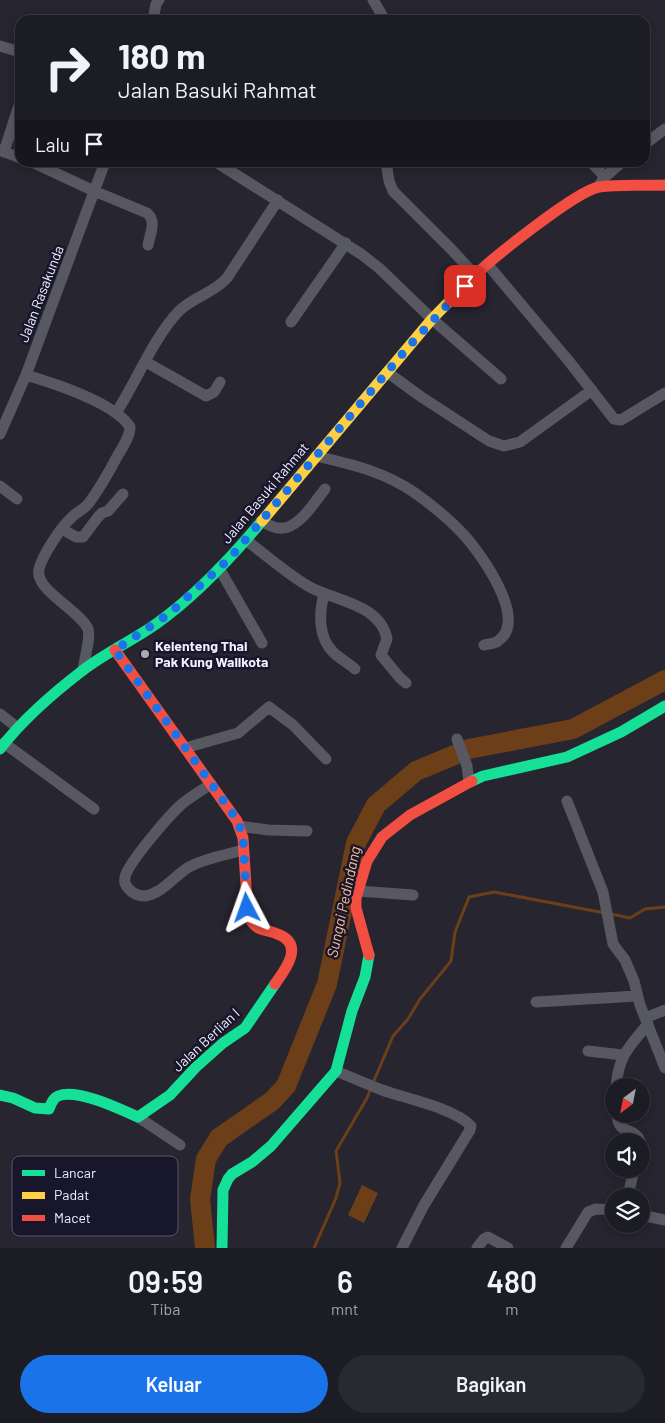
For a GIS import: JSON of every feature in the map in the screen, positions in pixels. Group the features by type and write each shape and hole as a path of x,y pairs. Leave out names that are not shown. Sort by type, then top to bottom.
{"street":[{"path":"373,0 382,15"},
{"path":"154,15 155,1"},
{"path":"0,46 15,50"},
{"path":"15,116 2,151 15,156"},
{"path":"650,140 665,129"},
{"path":"43,167 150,215 153,222 148,245"},
{"name":"Jalan Rasakunda","path":"2,426 26,375 103,167"},
{"path":"224,167 346,243 378,268 432,319 501,379"},
{"path":"387,167 388,180 393,191 475,275"},
{"path":"594,167 602,182 617,167"},
{"name":"Jalan Basuki Rahmat","path":"2,746 17,727 83,670 163,619 219,568 246,540 432,319 475,275 557,210 602,182 665,185"},
{"path":"116,413 163,333 180,310 220,285 227,278 278,200"},
{"path":"291,322 346,243"},
{"path":"488,265 614,419 619,421 665,393"},
{"path":"146,362 203,395 210,395 220,382"},
{"path":"387,372 489,441 504,446 520,442 592,390"},
{"path":"26,375 73,391 116,413 129,425 129,432 96,493 87,505 72,516 62,529 40,566 39,575 52,593 74,612 88,630 89,638 83,670"},
{"path":"316,456 372,470 394,480 433,507 463,535 492,575 509,615 509,623 504,636 497,642 484,645"},
{"path":"0,486 17,499"},
{"path":"261,521 278,528 288,527 302,519 325,489"},
{"path":"62,529 76,537 83,537 98,517 102,513 108,512 123,494"},
{"path":"246,540 301,582 324,594 357,605 374,617 383,628 388,639 381,655 406,683"},
{"path":"219,568 262,643"},
{"path":"324,594 320,620 328,646 338,657 355,669"},
{"name":"Jalan Berlian I","path":"115,650 232,812 243,838 248,916 252,923 260,930 279,934 287,938 292,948 290,963 245,1028 223,1043 196,1067 170,1095 138,1117"},
{"path":"185,748 238,732 269,706 293,725 326,758"},
{"path":"222,1248 223,1190 228,1178 271,1146 336,1071 352,1011 369,960 368,948 356,908 358,891 367,861 382,837 410,815 469,782 483,776 567,758 622,732 665,706"},
{"path":"0,714 17,727"},
{"path":"457,739 467,766 469,782"},
{"path":"2,746 94,809"},
{"path":"211,784 183,803 166,820 131,865 125,875 125,886 136,895 152,894 189,867 243,850"},
{"path":"567,801 598,876 605,900 613,944 634,980 637,996 665,1068"},
{"path":"239,826 261,830 307,831"},
{"path":"358,891 413,895"},
{"path":"536,1002 637,996"},
{"path":"617,1078 623,1055 647,1021 665,1010"},
{"path":"588,1051 623,1055"},
{"path":"336,1071 382,1090 440,1108 466,1120 471,1126 424,1205 402,1248"},
{"path":"0,1095 7,1096 30,1108 41,1110 50,1108 54,1099 58,1096 74,1095 115,1107 138,1117 180,1146"},
{"path":"618,1123 620,1128 631,1133"},
{"path":"566,1248 588,1212 596,1209 605,1210"},
{"path":"650,1217 665,1220"},
{"path":"477,1248 488,1237 508,1248"}],"shaded area":[{"path":"362,1185 378,1193 364,1223 348,1215"}],"waterway":[{"name":"Sungai Pedindang","path":"205,1248 200,1199 206,1159 219,1138 272,1101 286,1086 327,984 356,843 376,805 416,771 469,749 573,729 665,680"},
{"path":"373,1083 393,1036 451,961 455,932 469,897 494,892 605,913"},
{"path":"611,914 630,918 645,909 665,907"},
{"path":"314,1248 336,1198 340,1183 336,1151 371,1088"}],"traffic: fast":[{"path":"0,749 28,717 71,680 100,658 156,624 199,589 262,521"},
{"path":"472,781 483,776 567,757 621,732 665,706"},
{"path":"222,1248 223,1190 228,1179 232,1174 252,1162 271,1146 336,1071 352,1011 365,977 369,955"},
{"path":"0,1095 13,1098 35,1108 49,1109 56,1097 66,1094 76,1095 98,1100 138,1117 170,1095 196,1067 223,1043 245,1028 275,984"}],"traffic: slow":[{"path":"262,521 432,319 471,279"}],"traffic: jam":[{"path":"471,279 534,227 588,191 607,186 665,185"},
{"path":"115,650 237,821 243,838 248,916 255,926 280,935 291,945 292,952 290,958 275,984"},
{"path":"369,955 356,908 356,898 367,861 382,837 410,815 472,781"}],"place":[{"name":"Kelenteng Thai Pak Kung Walikota","path":"145,654"}],"route":[{"path":"247,908 243,838 238,821 115,650 156,624 182,604 230,558 432,319 465,286"}]}
